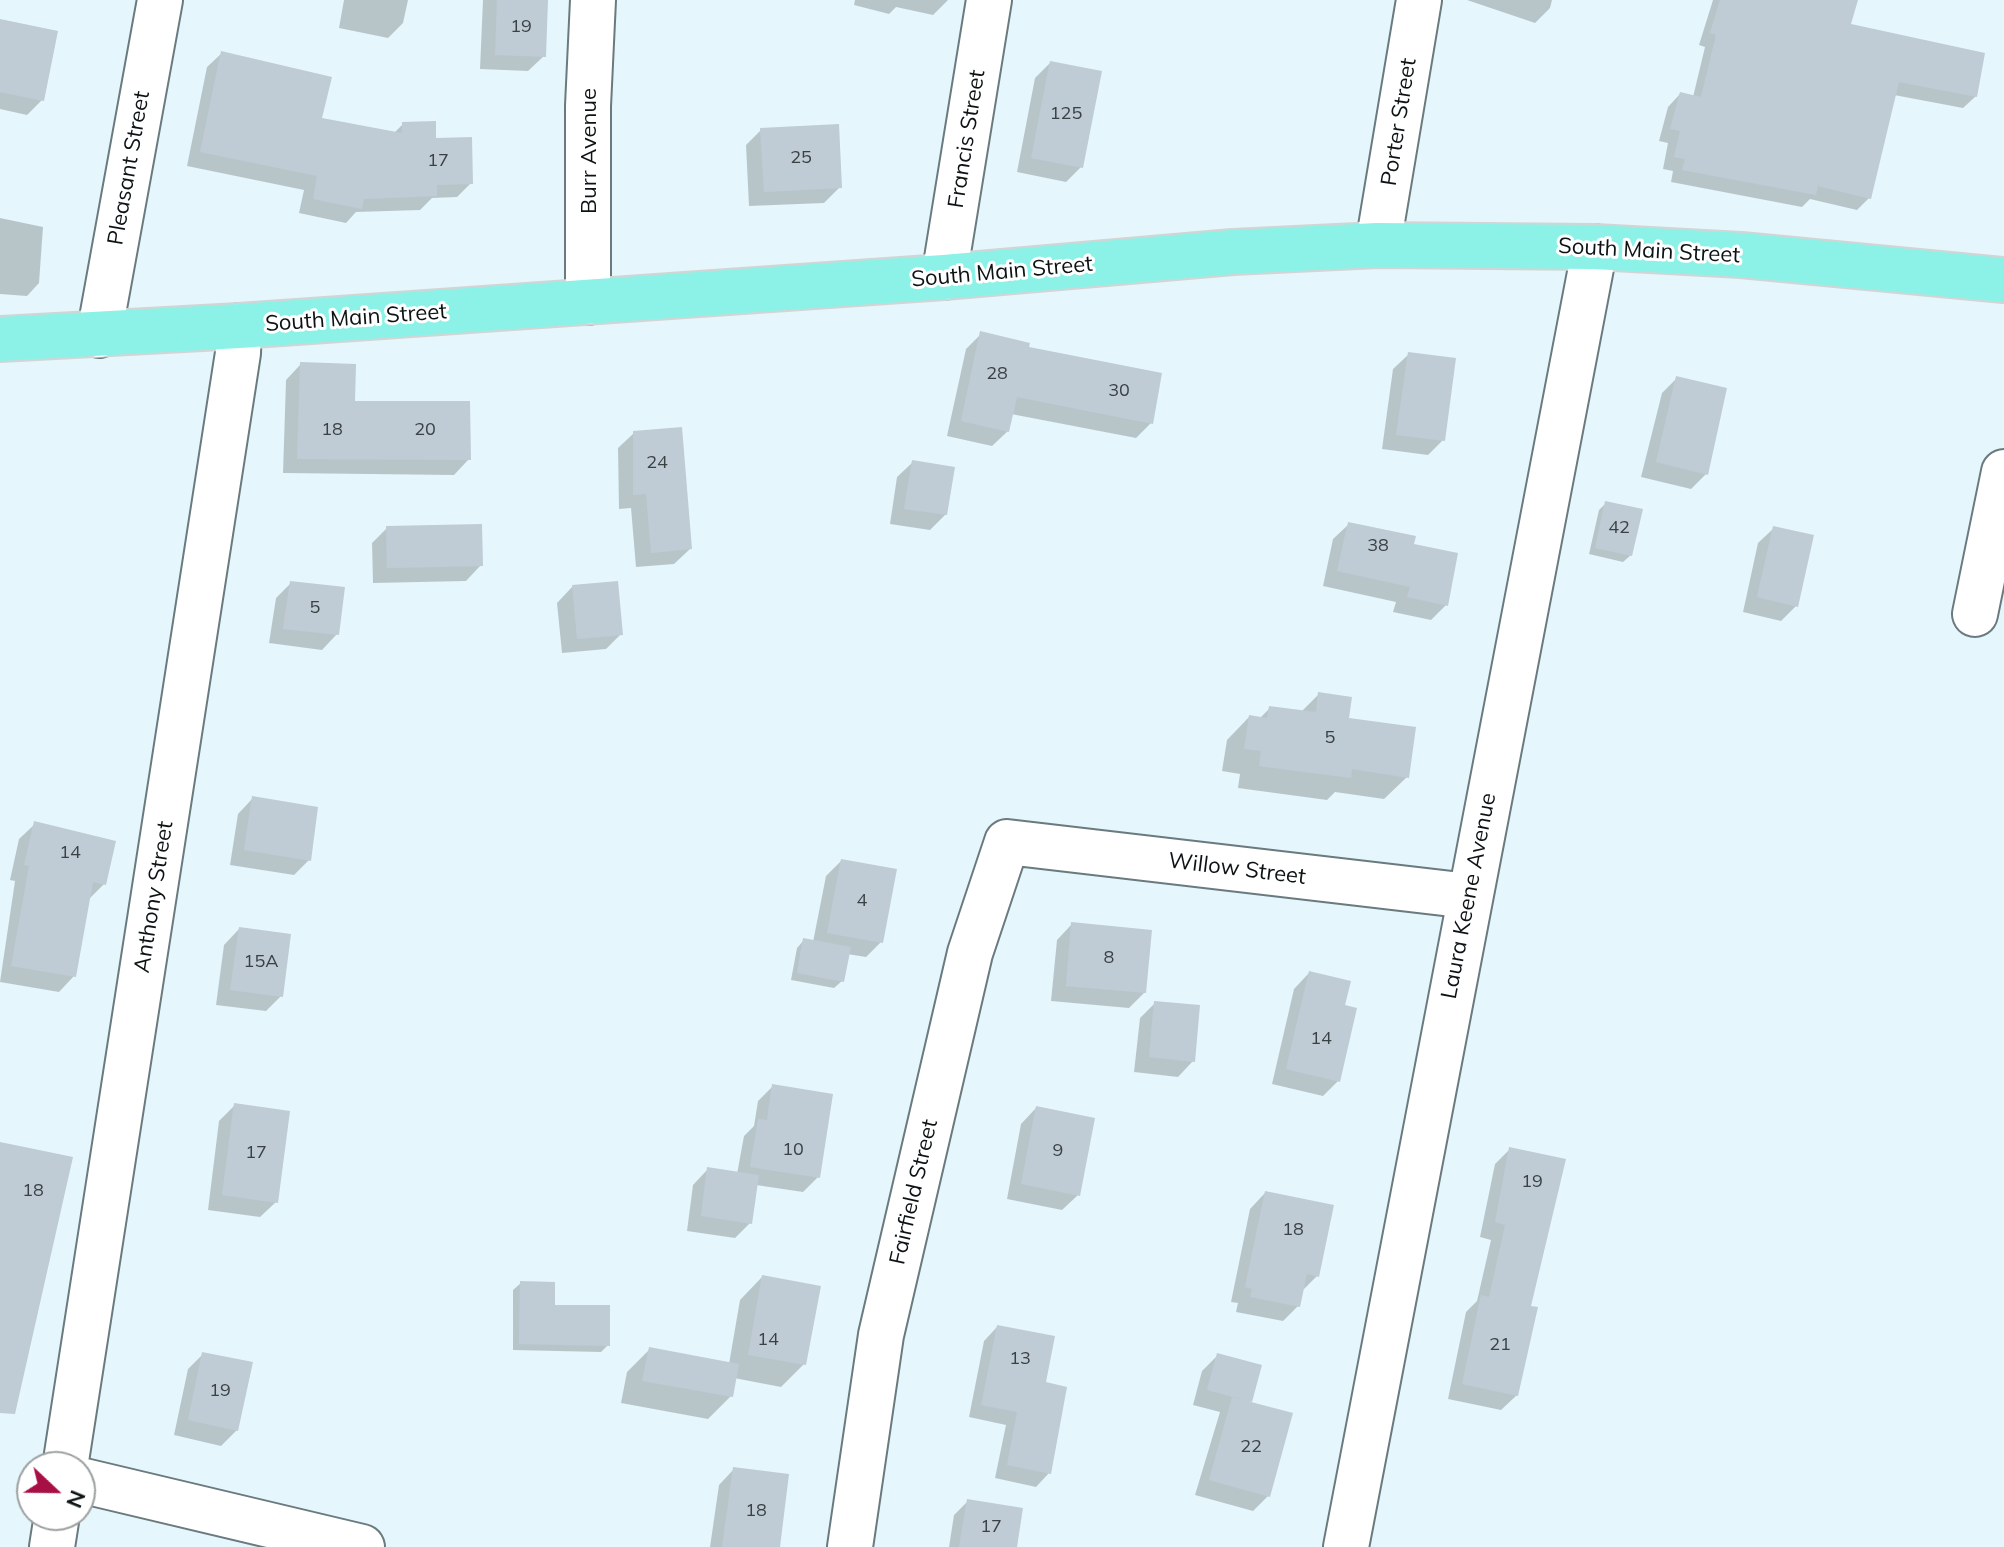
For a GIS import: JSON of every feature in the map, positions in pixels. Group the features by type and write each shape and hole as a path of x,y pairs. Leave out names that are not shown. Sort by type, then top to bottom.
{"main road":[{"name":"South Main Street","path":"0,339 239,326 944,277 1233,252 1378,245 1595,247 1741,255 2004,280"}],"street":[{"name":"Pleasant Street","path":"99,335 160,0"},
{"name":"Burr Avenue","path":"588,302 588,106 593,0"},
{"name":"Francis Street","path":"944,277 989,0"},
{"name":"Porter Street","path":"1378,245 1419,0"},
{"name":"Laura Keene Avenue","path":"1346,1547 1595,247"},
{"name":"Anthony Street","path":"67,1451 236,369 239,326"},
{"path":"1975,614 2004,472"},
{"name":"Willow Street","path":"1006,843 1469,896"},
{"name":"Fairfield Street","path":"850,1547 881,1335 970,953 1006,843"},
{"path":"96,1484 362,1547"}],"building":[{"path":"497,0 548,0 546,57 495,55"},
{"path":"1720,0 1858,0 1851,24 1985,53 1977,97 1899,82 1871,199 1818,186 1816,195 1682,170 1685,159 1674,157 1680,131 1670,129 1680,92 1701,97 1716,35 1710,33"},
{"path":"0,19 58,31 44,101 0,92"},
{"path":"221,51 332,77 322,118 402,133 402,122 436,121 436,138 472,137 473,184 437,185 437,196 364,199 362,209 313,199 317,176 200,152"},
{"path":"1050,61 1102,71 1083,168 1031,158"},
{"path":"839,124 842,188 764,192 760,128"},
{"path":"980,331 1030,343 1029,347 1162,373 1153,424 1017,397 1009,432 961,421"},
{"path":"1408,352 1456,358 1445,441 1396,435"},
{"path":"300,362 356,364 355,401 470,401 471,460 297,459"},
{"path":"1676,376 1727,388 1708,475 1656,462"},
{"path":"682,427 692,549 651,553 646,494 633,495 633,431"},
{"path":"912,460 955,467 947,515 904,509"},
{"path":"1605,501 1643,509 1632,556 1595,548"},
{"path":"1348,522 1416,536 1414,544 1458,553 1448,606 1407,597 1410,587 1337,571"},
{"path":"482,524 483,566 387,568 386,526"},
{"path":"1773,526 1814,535 1798,607 1757,597"},
{"path":"290,581 345,587 339,635 283,629"},
{"path":"618,581 623,635 577,639 572,585"},
{"path":"1318,692 1352,697 1349,718 1416,727 1409,778 1352,769 1351,778 1259,766 1261,751 1244,749 1249,715 1267,718 1269,706 1316,712"},
{"path":"252,796 318,807 311,861 244,850"},
{"path":"34,821 116,841 106,885 93,882 76,977 11,966 29,866 24,865"},
{"path":"841,859 897,869 883,943 827,933"},
{"path":"1071,922 1152,930 1146,993 1066,986"},
{"path":"239,927 291,934 283,997 230,990"},
{"path":"803,938 851,947 844,982 797,973"},
{"path":"1309,971 1351,981 1345,1005 1357,1008 1340,1082 1286,1069"},
{"path":"1154,1001 1200,1005 1195,1062 1149,1057"},
{"path":"772,1084 833,1094 820,1178 750,1167 758,1119 767,1120"},
{"path":"234,1103 290,1111 278,1203 222,1195"},
{"path":"1036,1106 1095,1118 1080,1196 1021,1184"},
{"path":"0,1142 73,1157 15,1414 0,1413"},
{"path":"1509,1147 1566,1159 1531,1306 1538,1307 1518,1396 1462,1384 1481,1295 1489,1297 1505,1225 1495,1222"},
{"path":"707,1167 759,1175 752,1224 701,1216"},
{"path":"1265,1191 1334,1205 1319,1277 1307,1274 1300,1307 1250,1297 1252,1289 1245,1287"},
{"path":"762,1275 821,1286 806,1365 748,1355"},
{"path":"520,1281 555,1282 555,1305 610,1305 610,1346 519,1344"},
{"path":"997,1325 1055,1336 1046,1382 1067,1387 1051,1474 1007,1465 1017,1412 981,1405"},
{"path":"649,1347 739,1364 733,1397 642,1381"},
{"path":"202,1352 253,1362 238,1431 188,1420"},
{"path":"1217,1353 1262,1365 1252,1402 1207,1390"},
{"path":"1232,1397 1293,1413 1270,1497 1209,1480"},
{"path":"733,1467 789,1474 780,1547 722,1547"},
{"path":"967,1499 1023,1508 1017,1547 959,1547"}]}
